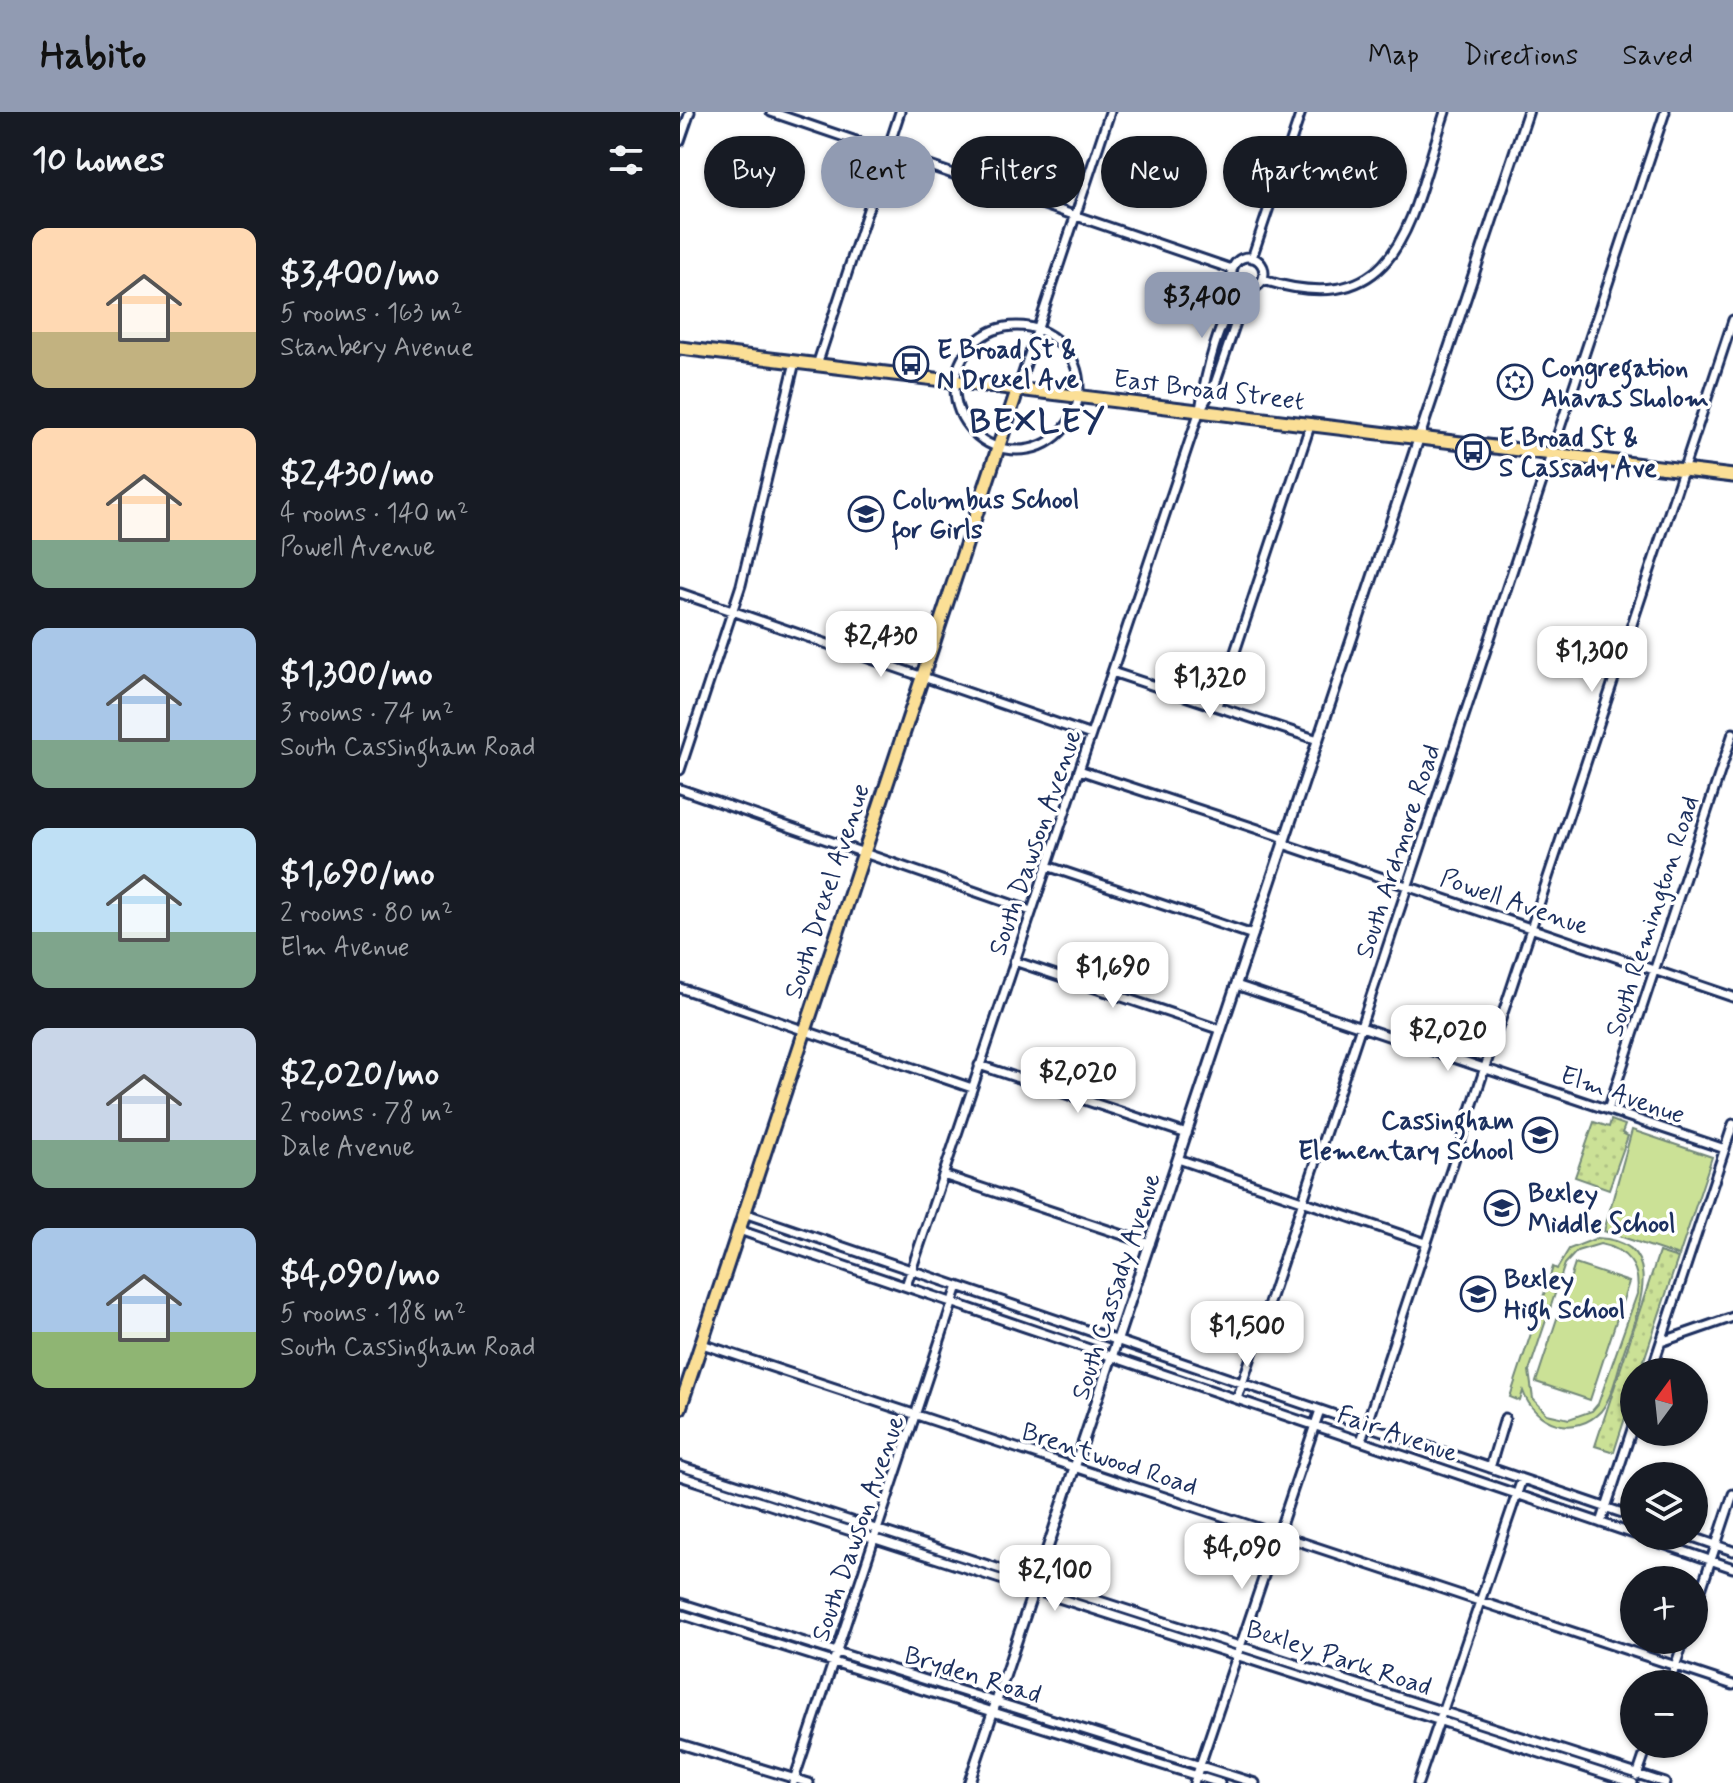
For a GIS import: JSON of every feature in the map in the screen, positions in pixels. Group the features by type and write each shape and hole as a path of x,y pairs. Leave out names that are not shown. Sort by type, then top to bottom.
{"main road":[{"name":"East Broad Street","path":"680,348 1733,476"},
{"name":"South Drexel Avenue","path":"680,1408 1018,388"}],"street":[{"path":"680,141 690,112"},
{"path":"771,112 842,136"},
{"path":"892,136 900,112"},
{"path":"1018,388 1110,112"},
{"path":"1252,258 1301,112"},
{"path":"1263,280 1301,291 1332,292 1364,282 1387,263 1403,236 1445,112"},
{"name":"South Cassady Avenue","path":"969,1783 1528,112"},
{"name":"South Ardmore Road","path":"1237,1399 1665,112"},
{"path":"935,167 1232,269"},
{"path":"817,365 868,208"},
{"path":"1242,258 1252,258 1264,269 1263,280 1255,288 1243,289 1233,280 1232,269 1242,258"},
{"name":"South Dawson Avenue","path":"906,1286 1200,410 1215,384 1243,302 1243,289"},
{"path":"1361,1441 1733,320"},
{"path":"1010,326 1037,329 1057,341 1069,355 1077,374 1078,395 1070,420 1044,444 1023,450 998,447 979,437 964,422 956,402 955,380 964,354 984,335 1010,326"},
{"path":"680,770 733,612 795,362"},
{"path":"1217,706 1311,423"},
{"path":"680,593 1091,735"},
{"path":"1112,672 1318,740"},
{"name":"South Remington Road","path":"1608,1110 1733,733"},
{"name":"Powell Avenue","path":"1079,770 1733,997"},
{"path":"680,789 1031,911"},
{"path":"1047,866 1253,935"},
{"path":"1014,961 1221,1030"},
{"name":"Elm Avenue","path":"1236,985 1725,1149"},
{"path":"680,988 972,1088"},
{"path":"979,1065 1187,1134"},
{"path":"1656,1358 1733,1124"},
{"path":"1178,1159 1426,1243"},
{"path":"943,1175 1150,1244"},
{"name":"Fair Avenue","path":"744,1213 1620,1512"},
{"name":"Fair Avenue","path":"739,1230 1620,1529"},
{"name":"South Dawson Avenue","path":"794,1781 958,1286"},
{"path":"1661,1342 1733,1317"},
{"name":"Brentwood Road","path":"702,1344 1733,1685"},
{"path":"1195,1779 1320,1410"},
{"path":"1490,1468 1505,1418"},
{"path":"1601,1523 1626,1446"},
{"name":"Bexley Park Road","path":"680,1466 877,1530 1237,1656 1634,1783"},
{"name":"Bexley Park Road","path":"680,1476 874,1539 1240,1646 1665,1783"},
{"path":"1418,1783 1522,1479"},
{"path":"1708,1569 1733,1494"},
{"path":"1708,1542 1733,1551"},
{"name":"Fair Avenue","path":"1681,1550 1733,1568"},
{"name":"Bryden Road","path":"680,1603 836,1652 1195,1779 1220,1783"},
{"name":"Bryden Road","path":"680,1614 833,1662 1255,1783"},
{"path":"1674,1670 1679,1654"},
{"path":"680,1744 794,1781 809,1783"},
{"path":"1634,1783 1643,1758"}],"green space":[{"path":"1611,1120 1625,1125 1622,1133 1628,1136 1609,1189 1575,1177 1594,1122 1609,1127"},
{"path":"1632,1130 1712,1157 1679,1256 1604,1231"},
{"path":"1597,1238 1620,1242 1634,1252 1641,1265 1643,1282 1635,1319 1609,1398 1591,1420 1568,1426 1556,1424 1536,1412 1523,1391 1520,1401 1510,1397 1553,1267 1557,1269 1569,1249","holes":["1600,1244 1618,1250 1634,1268 1637,1294 1598,1404 1592,1411 1569,1419 1547,1414 1533,1399 1529,1371 1565,1264 1577,1251"]},
{"path":"1659,1252 1678,1258 1645,1358 1624,1358"},
{"path":"1575,1264 1629,1282 1590,1400 1536,1382"},
{"path":"1620,1370 1620,1433 1614,1452 1595,1446"}],"place":[{"name":"E Broad St & N Drexel Ave","path":"911,364"},
{"name":"Congregation Ahavas Sholom","path":"1515,382"},
{"name":"E Broad St & S Cassady Ave","path":"1473,452"},
{"name":"Columbus School for Girls","path":"866,514"},
{"name":"Cassingham Elementary School","path":"1540,1135"},
{"name":"Bexley Middle School","path":"1502,1208"},
{"name":"Bexley High School","path":"1478,1294"}],"district":[{"name":"BEXLEY","path":"1038,420"}]}
